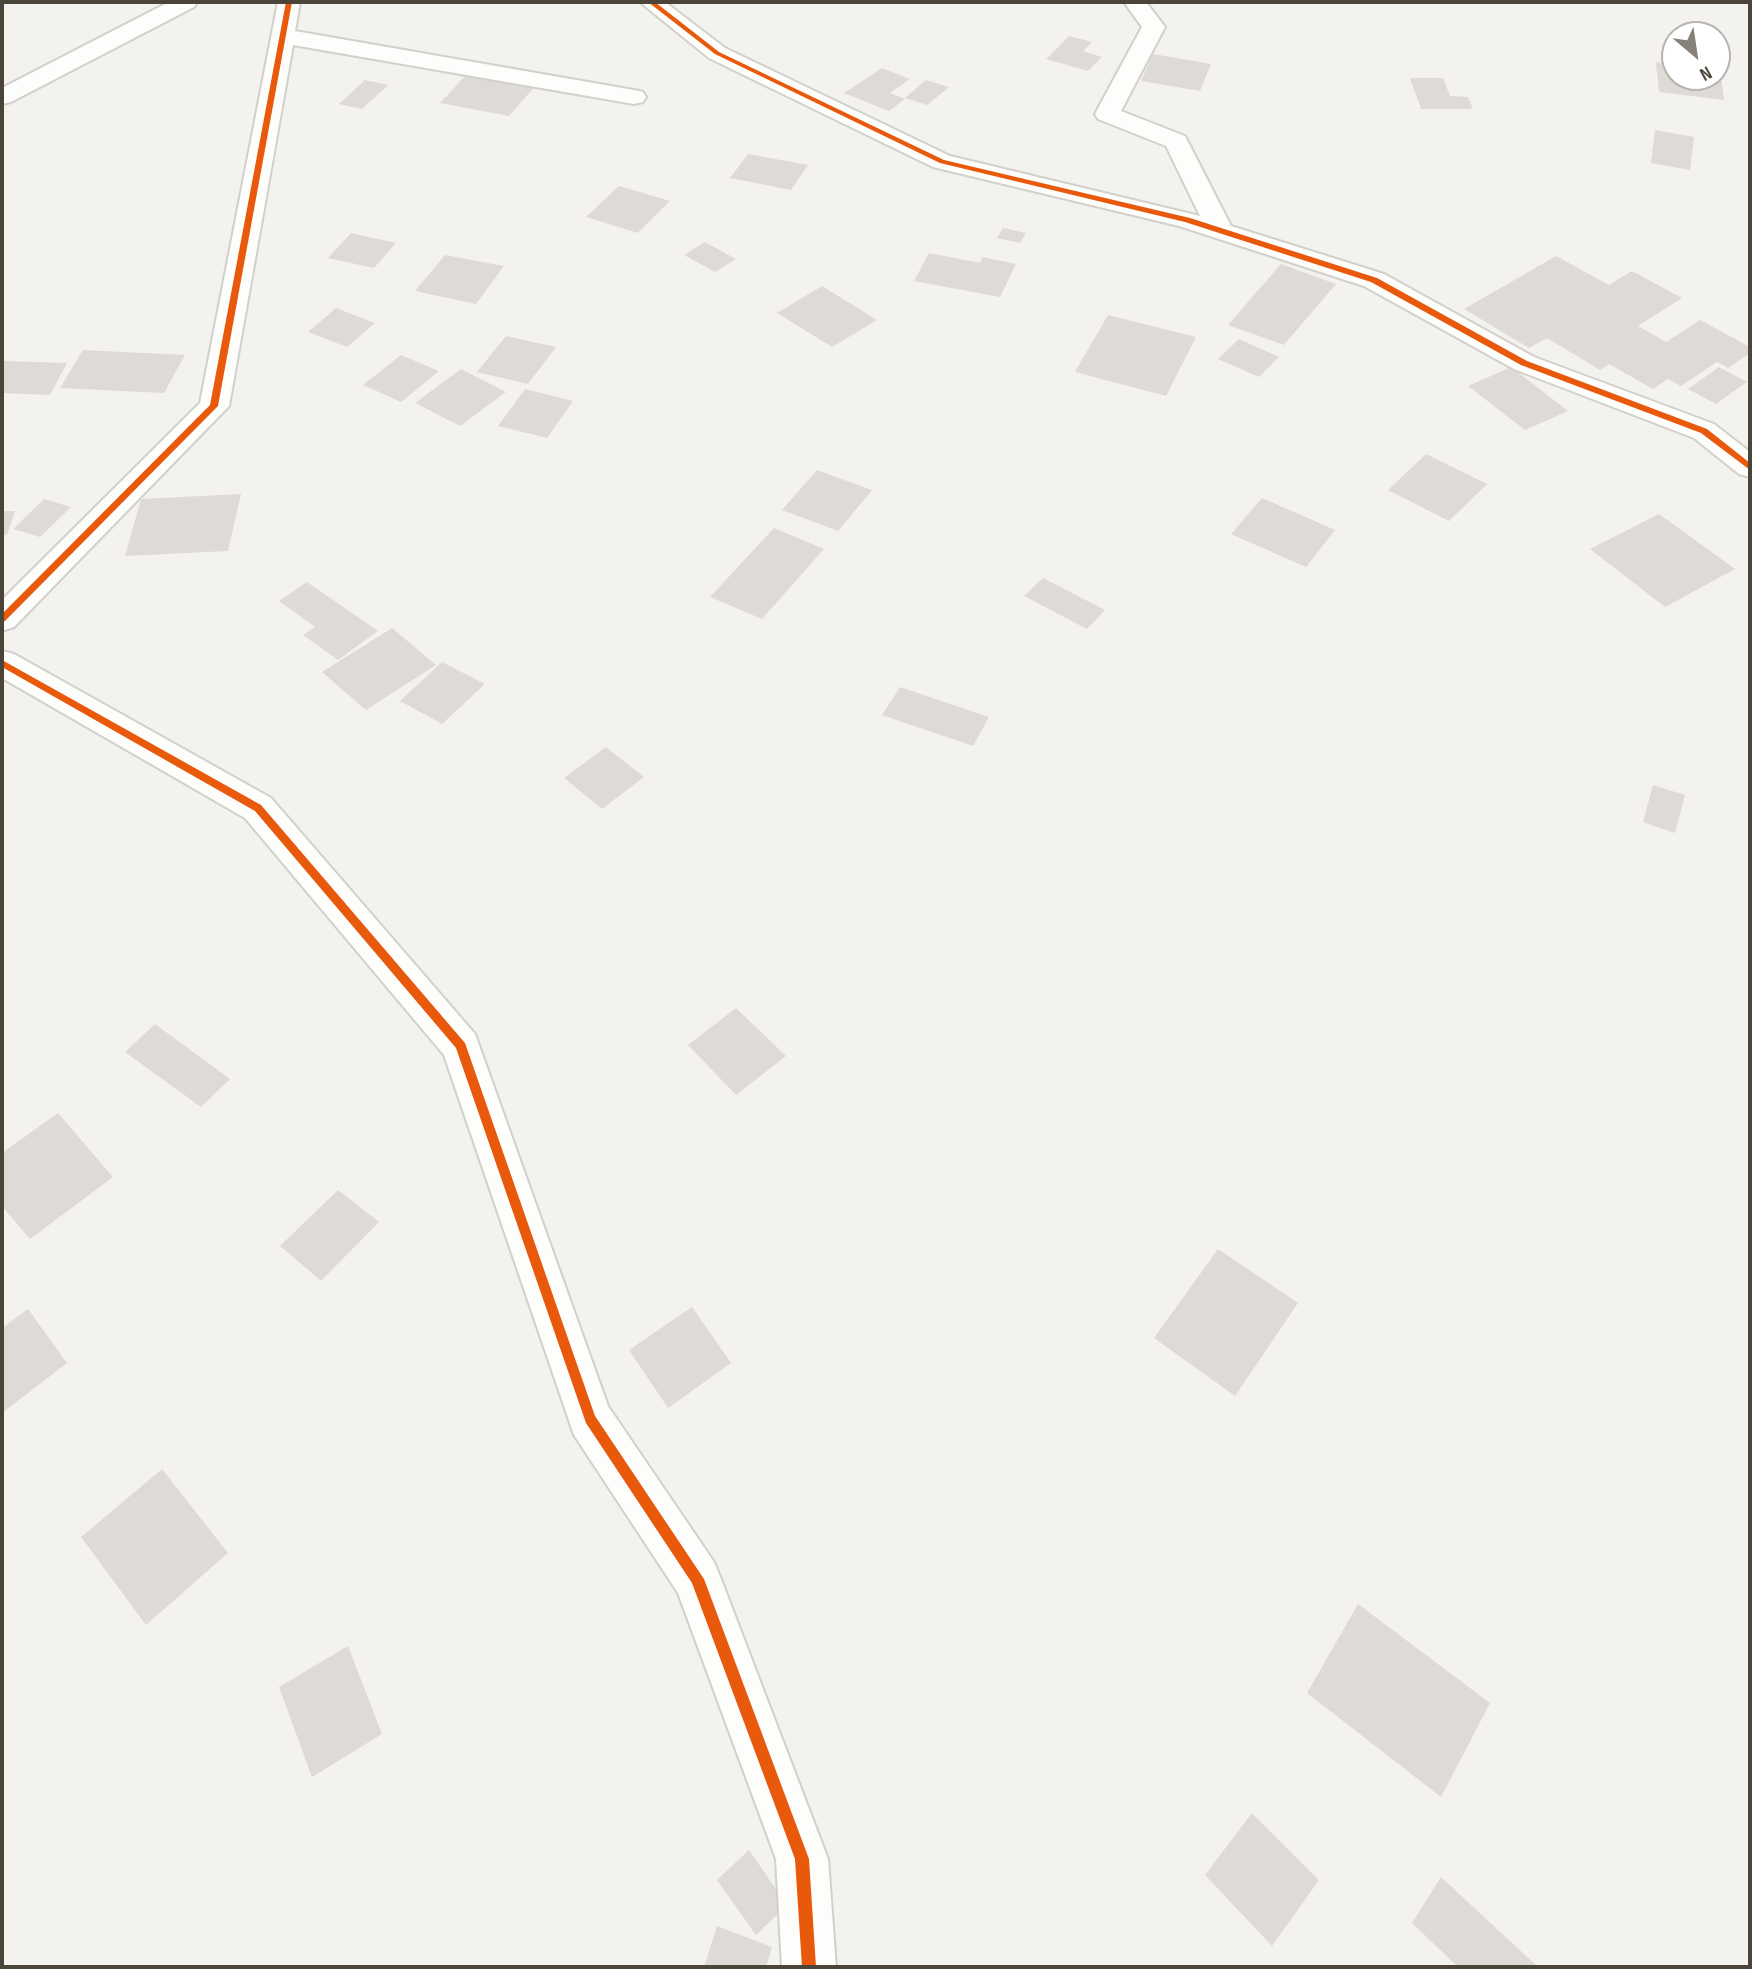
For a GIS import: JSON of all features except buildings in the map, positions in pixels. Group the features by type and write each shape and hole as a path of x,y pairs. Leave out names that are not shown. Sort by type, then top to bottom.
{"street":[{"path":"2,97 186,2"},
{"path":"2,619 214,405 289,2"},
{"path":"651,2 717,53 942,162 1187,220 1374,280 1524,363 1703,431 1750,467"},
{"path":"1135,2 1154,27 1107,114 1176,141 1221,231"},
{"path":"282,36 634,97"},
{"path":"2,663 258,808 461,1046 590,1419 697,1579 802,1859 809,1967"}],"cycle path":[{"path":"2,619 214,406 289,2"},
{"path":"651,2 717,53 942,162 1187,220 1374,280 1524,363 1704,431 1750,467"},
{"path":"2,663 258,808 461,1046 590,1419 697,1579 802,1859 809,1967"}]}
